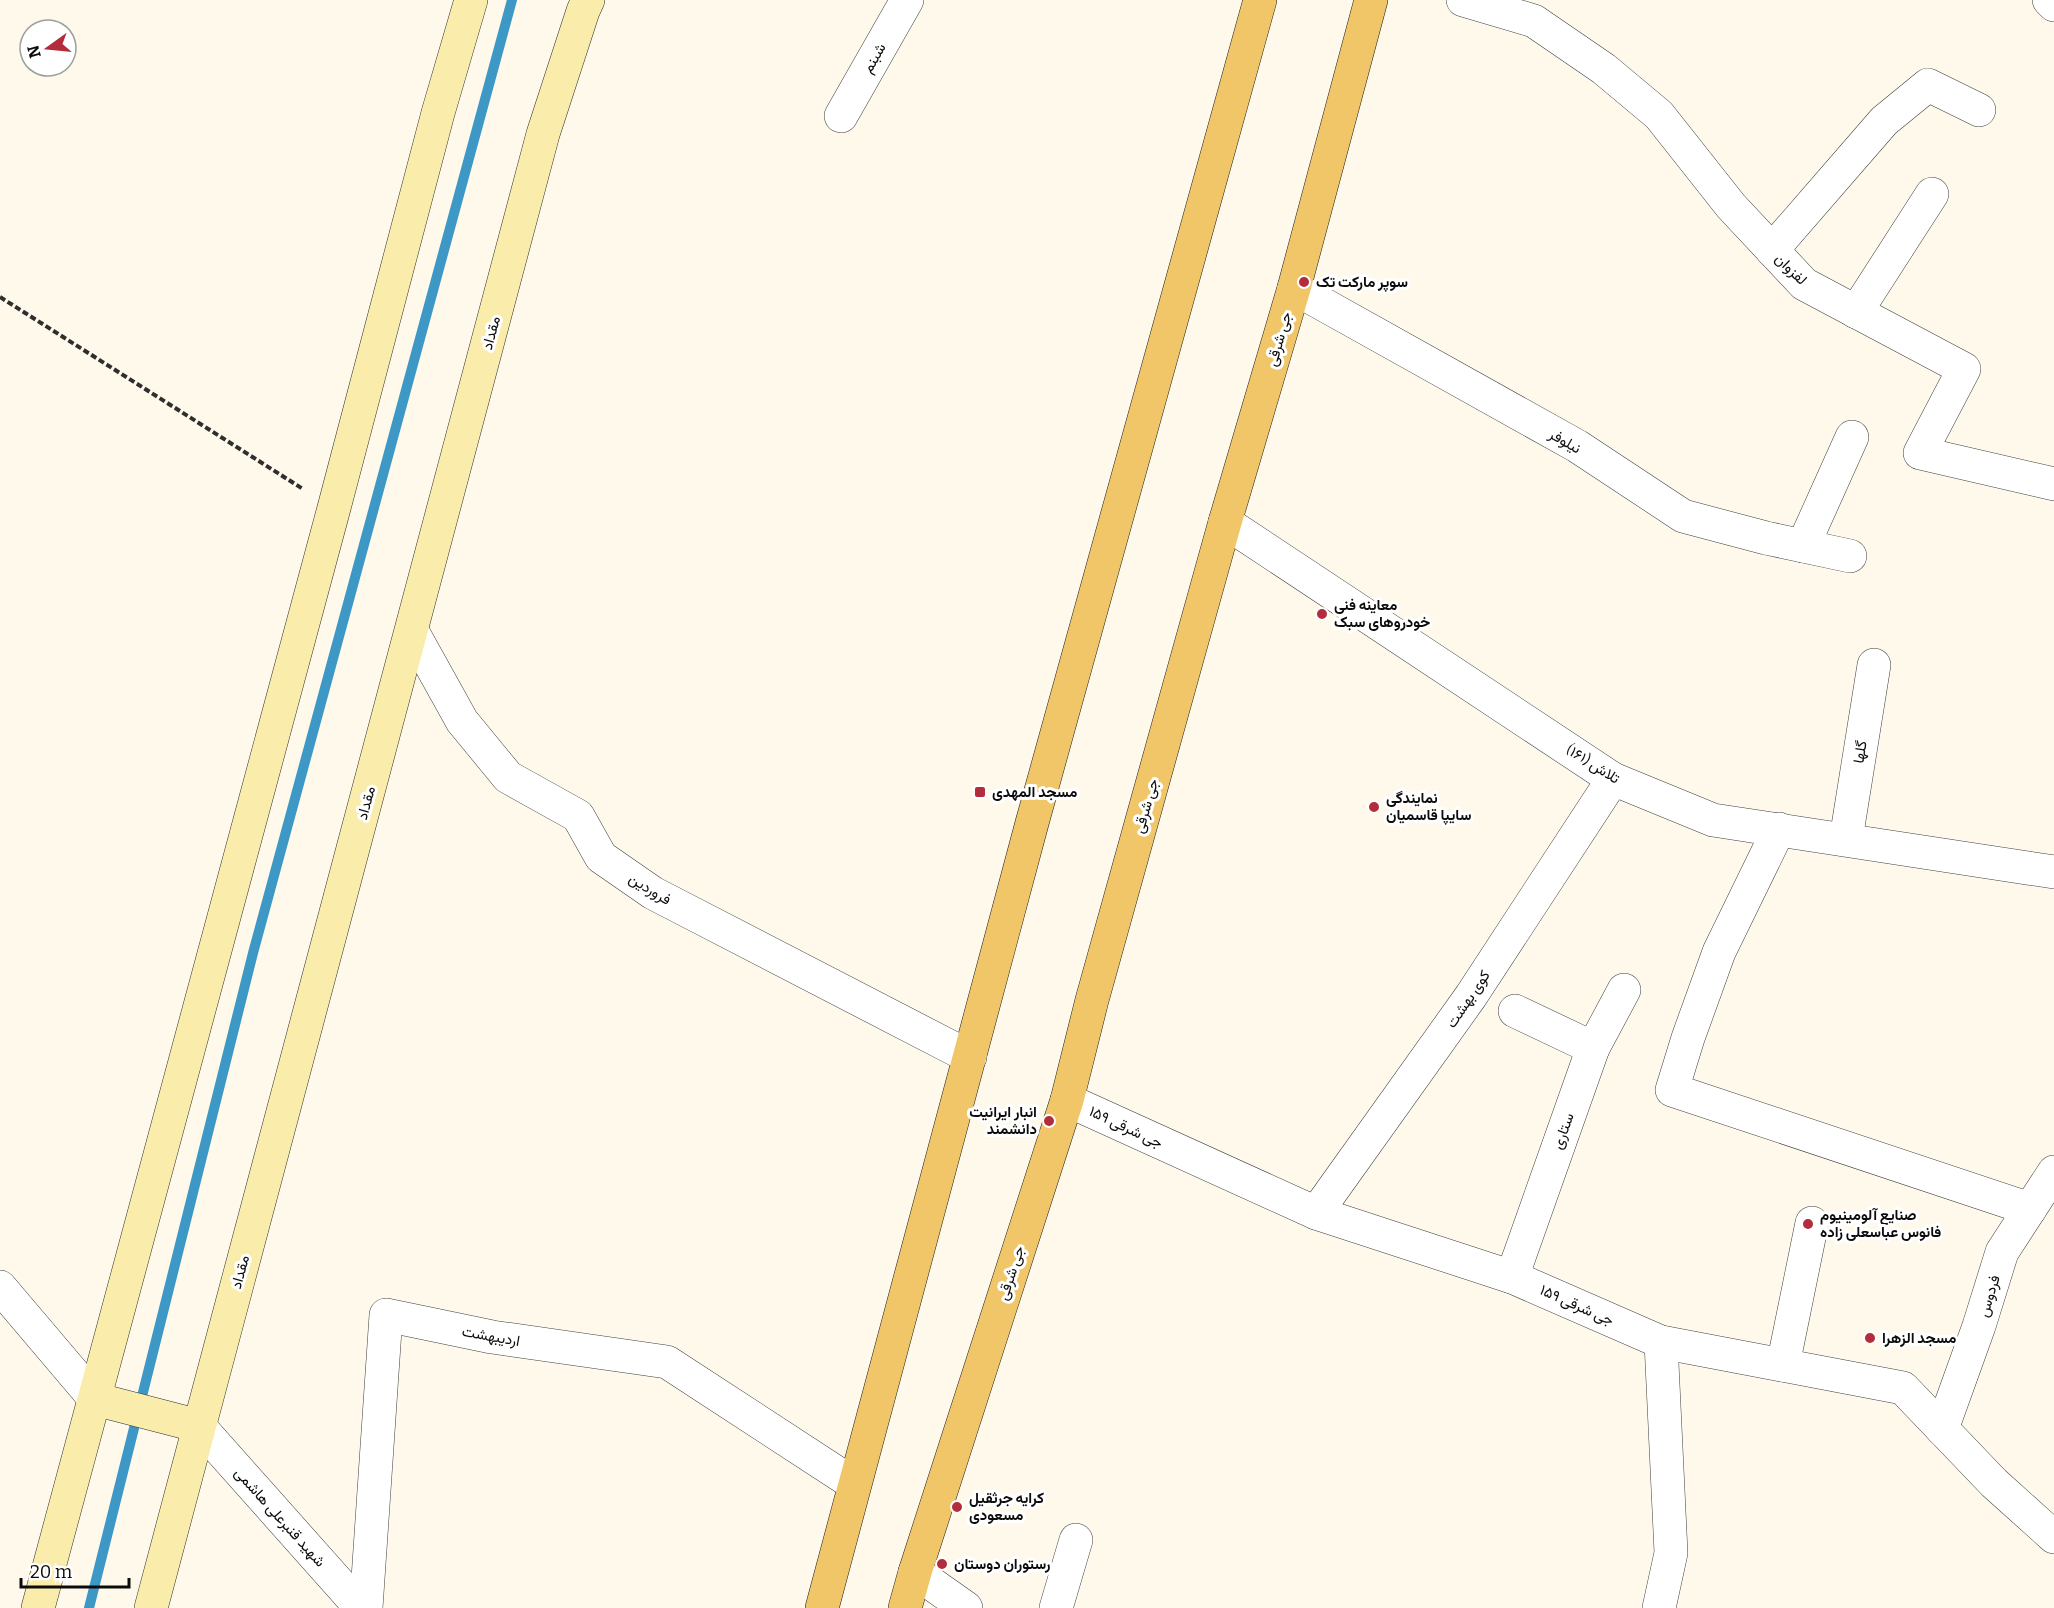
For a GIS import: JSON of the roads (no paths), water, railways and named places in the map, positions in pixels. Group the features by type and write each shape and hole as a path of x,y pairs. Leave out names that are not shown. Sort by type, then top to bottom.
{"main road":[{"path":"38,1608 438,113 471,0"},
{"name":"مقداد","path":"151,1608 543,134 588,0"},
{"path":"822,1608 1035,811 1260,0"},
{"name":"جی شرقی","path":"905,1608 1067,1100 1092,1000 1225,522 1294,288 1371,0"},
{"path":"95,1399 199,1426"}],"street":[{"name":"شبنم","path":"841,116 907,0"},
{"name":"لفزوان","path":"1463,0 1534,21 1605,69 1659,115 1731,206 1804,284 1964,369 1920,453 2054,484"},
{"path":"2049,0 2054,5"},
{"path":"1772,250 1884,121 1928,85 1979,110"},
{"path":"1856,312 1932,194"},
{"name":"نیلوفر","path":"1294,288 1576,446 1683,516 1766,538 1850,556"},
{"path":"1803,546 1852,437"},
{"name":"تلاش (۱۶۱)","path":"1225,522 1613,779 1713,820 2054,872"},
{"name":"فروردین","path":"412,631 462,721 508,777 578,816 601,857 653,893 970,1057"},
{"name":"گلها","path":"1846,839 1874,665"},
{"name":"کوی بهشت","path":"1316,1213 1471,996 1613,779"},
{"path":"1779,829 1719,952 1672,1090 2030,1209"},
{"name":"ستاری","path":"1512,1277 1593,1048 1624,990"},
{"path":"1515,1011 1593,1048"},
{"name":"جی شرقی ۱۵۹","path":"1067,1100 1316,1213 1512,1277 1660,1342 1903,1388 1994,1483 2054,1537"},
{"name":"فردوس","path":"1942,1429 1979,1326 2002,1252 2054,1172"},
{"path":"1783,1365 1812,1223"},
{"path":"0,1287 95,1399"},
{"name":"اردیبهشت","path":"366,1608 386,1315 492,1337 667,1362 854,1484"},
{"path":"1659,1608 1671,1553 1660,1342"},
{"name":"شهید قنبرعلی هاشمی","path":"199,1426 361,1608"},
{"path":"1056,1608 1076,1540"},
{"path":"915,1572 966,1608"}],"waterway":[{"path":"89,1608 253,953 512,0"}],"place":[{"name":"سوپر مارکت تک","path":"1304,282"},
{"name":"معاینه فنی خودروهای سبک","path":"1322,614"},
{"name":"مسجد المهدی","path":"980,792"},
{"name":"نمایندگی سایپا قاسمیان","path":"1374,807"},
{"name":"انبار ایرانیت دانشمند","path":"1049,1121"},
{"name":"صنایع آلومینیوم فانوس عباسعلی زاده","path":"1808,1224"},
{"name":"مسجد الزهرا","path":"1870,1338"},
{"name":"کرایه جرثقیل مسعودی","path":"957,1507"},
{"name":"رستوران دوستان","path":"942,1564"}]}
